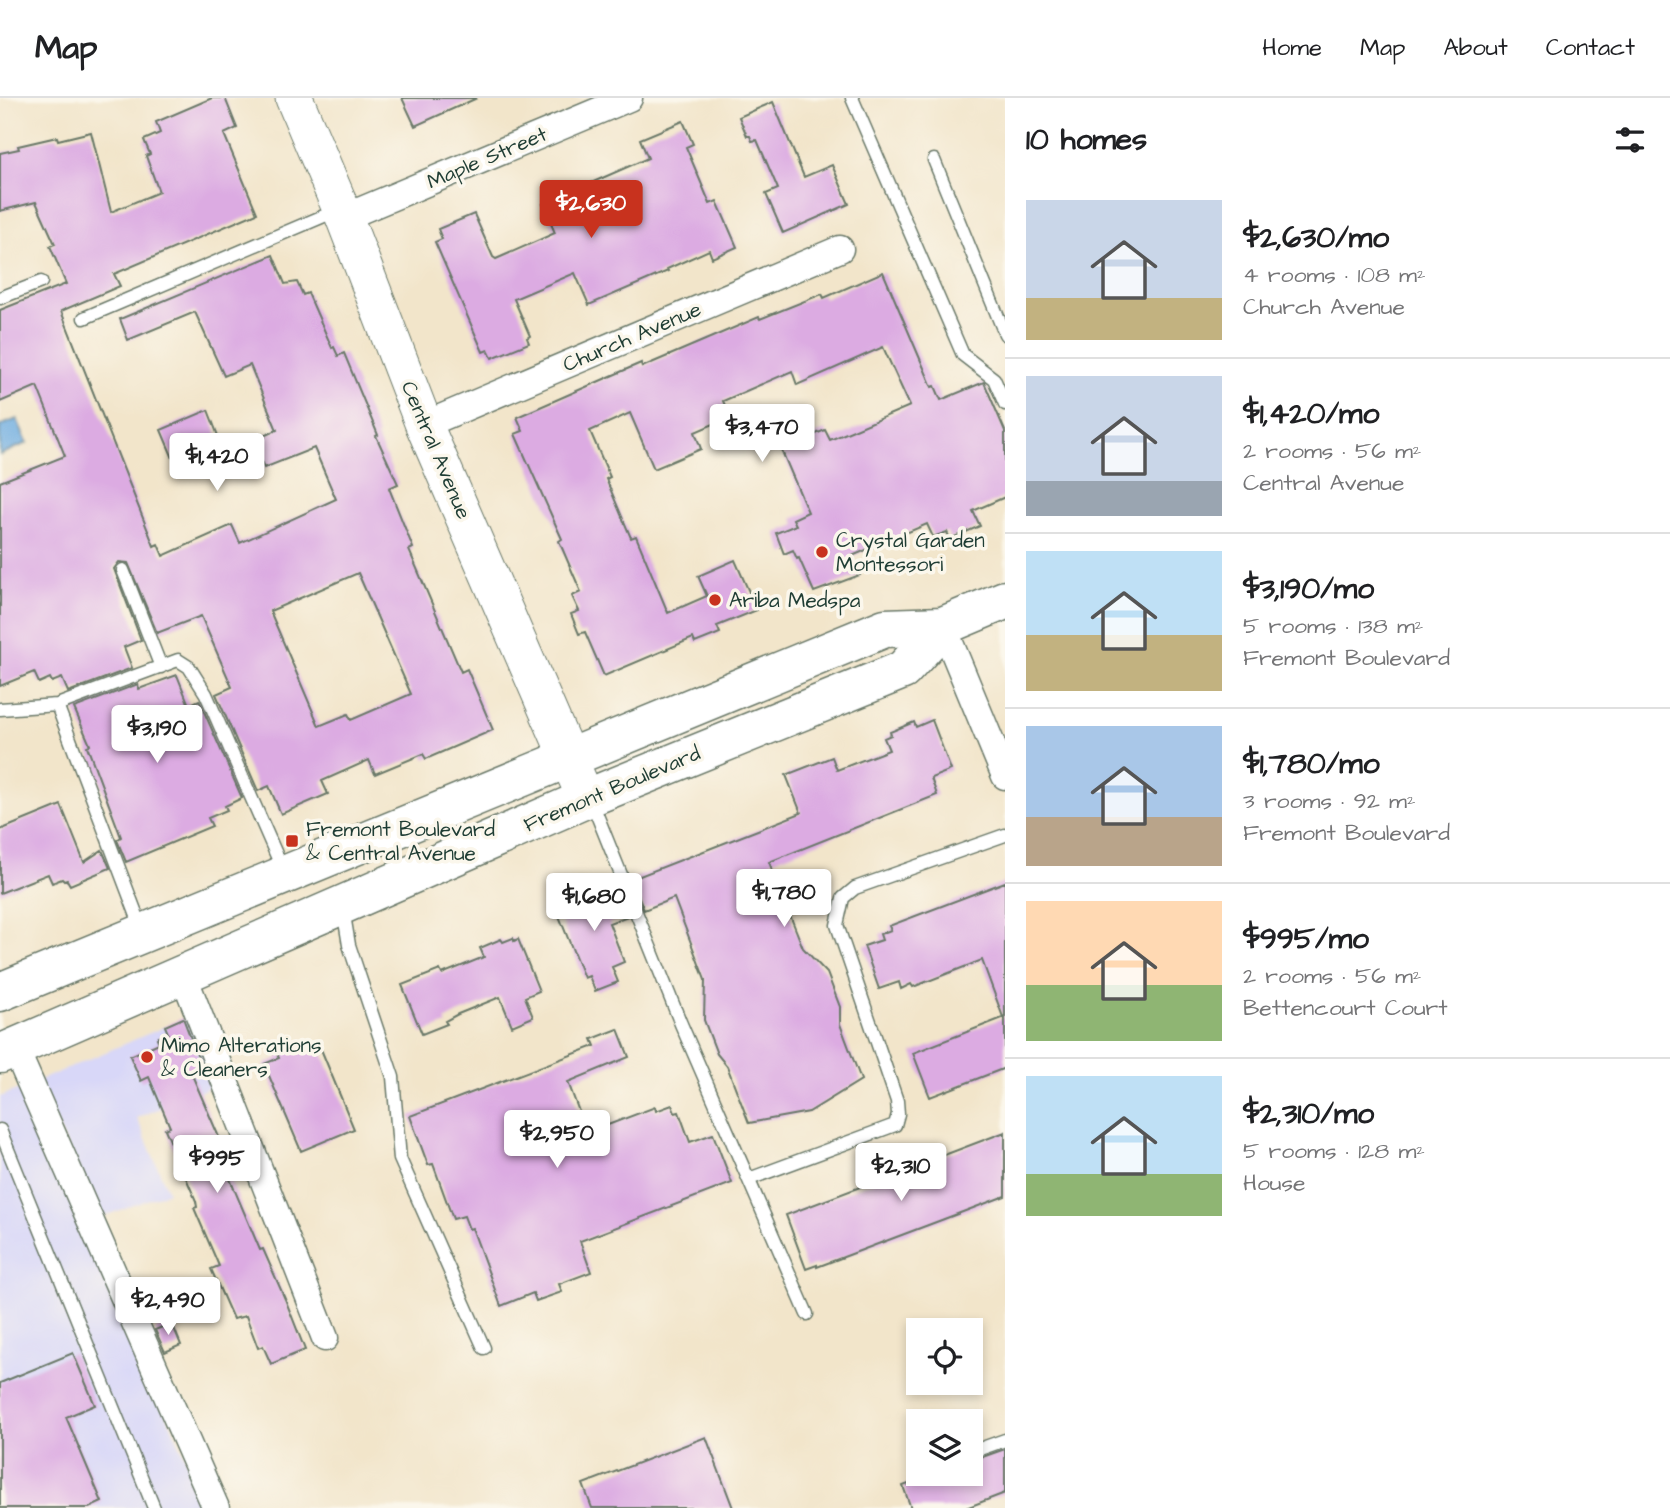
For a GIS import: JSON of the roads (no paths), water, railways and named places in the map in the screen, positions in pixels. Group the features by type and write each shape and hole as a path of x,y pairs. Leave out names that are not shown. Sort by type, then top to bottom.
{"main road":[{"name":"Central Avenue","path":"294,98 343,213 424,425 588,798"},
{"name":"Fremont Boulevard","path":"0,992 885,628 943,626 1005,600"},
{"name":"Fremont Boulevard","path":"7,1051 588,798 903,670 943,626"}],"street":[{"name":"Maple Street","path":"343,213 629,98"},
{"name":"Church Avenue","path":"424,425 840,249"},
{"path":"943,626 1005,776"},
{"path":"183,974 325,1338"},
{"path":"7,1051 216,1508"}],"lane":[{"path":"852,98 963,355 994,379 1005,404"},
{"path":"934,160 1005,334"},
{"path":"84,318 343,213"},
{"path":"0,298 41,282"},
{"path":"123,570 161,667"},
{"path":"0,709 57,705 178,660 189,667 206,694 285,874"},
{"path":"57,705 144,933"},
{"path":"588,798 681,1024 807,1314"},
{"path":"749,1179 895,1125 897,1101 837,925 843,898 855,888 1005,835"},
{"path":"343,905 349,945 393,1077 400,1159 484,1348"},
{"path":"0,1130 4,1153 154,1508"},
{"path":"983,1448 1005,1440"}],"water":[{"path":"17,419 27,443 0,455 0,426"}],"place":[{"name":"Crystal Garden Montessori","path":"822,552"},
{"name":"Ariba Medspa","path":"715,600"},
{"name":"Fremont Boulevard & Central Avenue","path":"292,841"},
{"name":"Mimo Alterations & Cleaners","path":"147,1057"}]}
